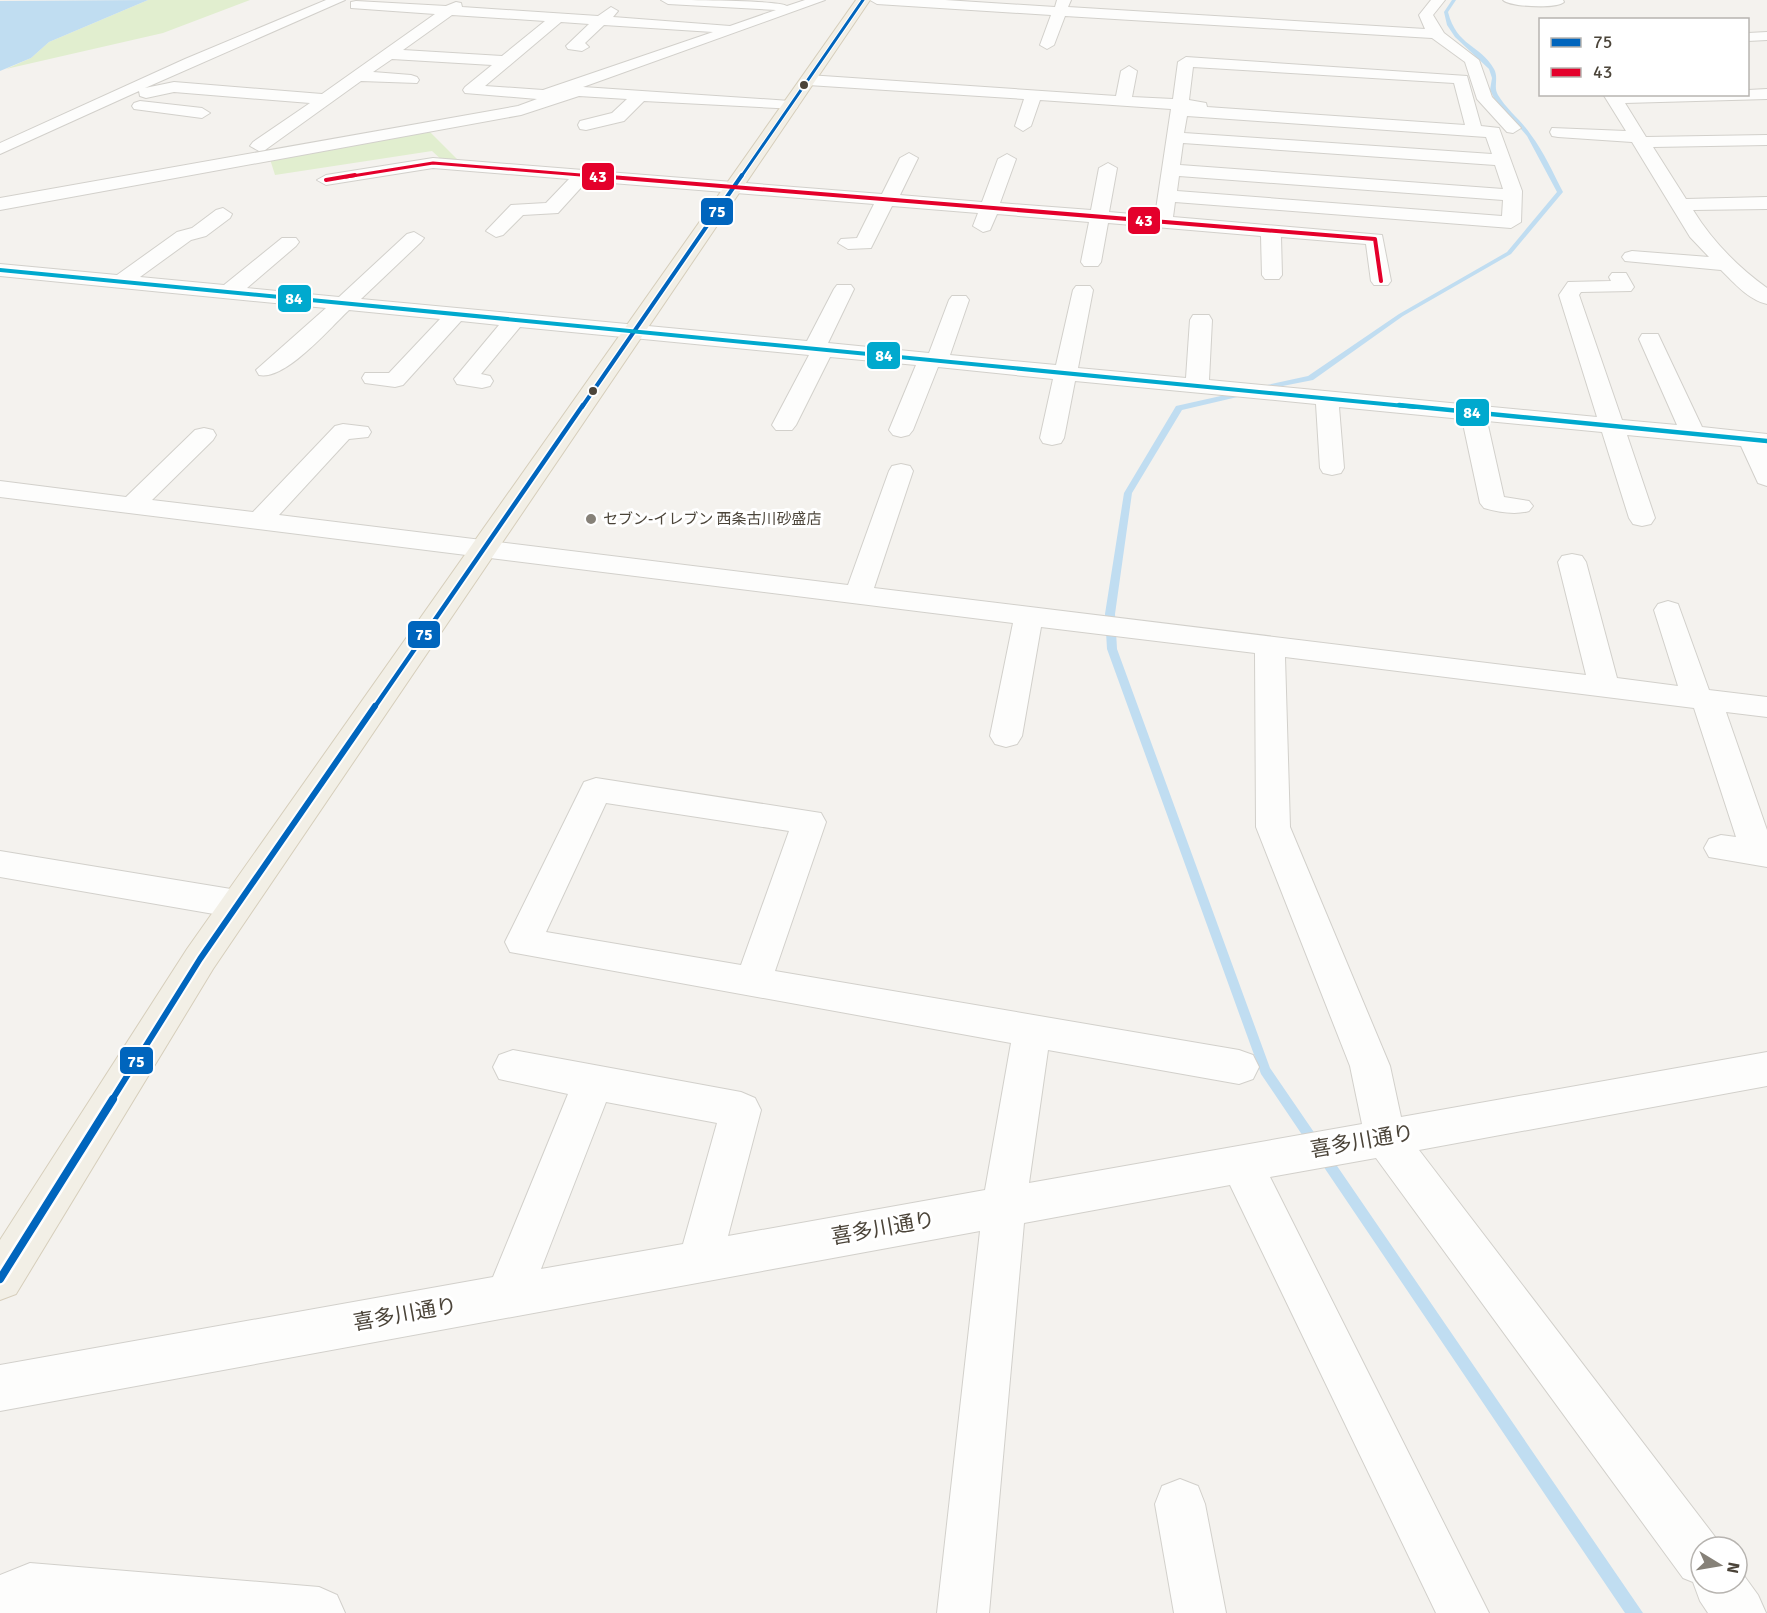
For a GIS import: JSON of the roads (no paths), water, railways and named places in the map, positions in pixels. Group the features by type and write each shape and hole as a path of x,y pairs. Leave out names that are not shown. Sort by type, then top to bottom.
{"main road":[{"path":"0,1279 200,959 237,904 863,0"}],"street":[{"path":"0,139 184,56 315,6 338,0"},
{"path":"258,146 465,0"},
{"path":"510,14 528,0"},
{"path":"668,0 798,7"},
{"path":"0,204 418,126 521,110 739,27 818,0"},
{"path":"877,0 956,2 983,6 1062,5 1139,16 1434,34"},
{"path":"1135,32 1144,0"},
{"path":"1186,19 1188,0"},
{"path":"1436,125 1473,124 1513,128 1487,102 1482,94 1476,69 1470,60 1434,34 1420,14 1438,0"},
{"path":"1510,0 1559,5"},
{"path":"582,46 573,46 622,1"},
{"path":"739,27 735,22 750,4"},
{"path":"356,5 739,27 758,36 748,41"},
{"path":"1047,45 1062,5"},
{"path":"50,134 102,102 315,6"},
{"path":"975,23 983,6"},
{"path":"1293,9 1294,26"},
{"path":"1361,11 1364,30"},
{"path":"558,17 471,90 544,95 570,90 790,106"},
{"path":"426,27 449,29"},
{"path":"1381,31 1385,51"},
{"path":"1749,37 1767,36"},
{"path":"389,54 506,61"},
{"path":"174,87 174,76 190,62"},
{"path":"1163,222 1186,62 1461,80 1473,124"},
{"path":"1122,101 1129,71"},
{"path":"358,76 411,80"},
{"path":"1023,126 1037,78"},
{"path":"808,80 1122,101 1178,108 1436,125 1493,132 1513,195 1512,222 1167,196"},
{"path":"685,98 697,84"},
{"path":"102,102 174,87 326,99"},
{"path":"1749,94 1767,94"},
{"path":"586,125 618,117 640,95"},
{"path":"1612,97 1664,96"},
{"path":"1612,97 1700,237 1726,264 1767,298"},
{"path":"0,149 25,138 50,134 120,106 135,105 202,113"},
{"path":"301,117 323,118"},
{"path":"368,121 418,126"},
{"path":"1558,132 1638,140 1767,140"},
{"path":"1174,137 1503,160"},
{"path":"0,158 25,138"},
{"path":"848,243 864,244 909,158"},
{"path":"983,226 1007,159"},
{"path":"326,180 433,163 1375,239 1381,281"},
{"path":"1091,262 1108,168"},
{"path":"1170,170 1513,195"},
{"path":"496,231 518,209 551,209 583,175"},
{"path":"1680,205 1767,203"},
{"path":"121,282 184,236 199,232 223,214"},
{"path":"1271,230 1272,275"},
{"path":"267,370 287,356 414,238"},
{"path":"229,292 289,242"},
{"path":"1632,257 1726,264"},
{"path":"0,284 9,271 1759,440 1767,478"},
{"path":"1619,277 1624,287 1584,284 1575,286 1569,295 1642,518"},
{"path":"784,425 844,289"},
{"path":"1052,438 1083,290"},
{"path":"901,430 959,300"},
{"path":"373,378 395,380 456,314"},
{"path":"482,381 465,379 514,320"},
{"path":"1197,386 1201,320"},
{"path":"1650,339 1693,434"},
{"path":"1327,398 1332,468"},
{"path":"1473,413 1493,503 1520,506"},
{"path":"259,521 344,431 359,432"},
{"path":"132,505 204,435"},
{"path":"858,595 901,471"},
{"path":"0,489 1767,707"},
{"path":"1572,562 1604,687"},
{"path":"1668,610 1762,854 1721,848"},
{"path":"1006,736 1029,616"},
{"path":"1270,646 1274,827 1370,1066 1385,1137 1689,1544"},
{"path":"753,982 809,822 596,790 523,942 1239,1067"},
{"path":"0,864 237,904"},
{"path":"963,1613 1004,1206 1032,1031"},
{"path":"513,1067 741,1110 700,1261"},
{"name":"喜多川通り","path":"0,1388 1767,1069"},
{"path":"508,1296 593,1083"},
{"path":"1241,1163 1463,1613"},
{"path":"1180,1504 1200,1613"},
{"path":"0,1608 7,1598 30,1589 319,1613"},
{"path":"1727,1595 1740,1613"}],"water":[{"path":"148,0 49,42 31,58 0,71 0,1"}],"waterway":[{"path":"1261,389 1310,378 1401,315 1509,253 1560,192 1529,135 1497,98 1493,90 1495,78 1492,69 1456,36 1449,25 1446,12 1454,0"},
{"path":"1243,393 1179,408 1128,493 1110,614 1112,649 1265,1070 1635,1613"}],"place":[{"name":"セブン-イレブン 西条古川砂盛店","path":"591,519"}]}
